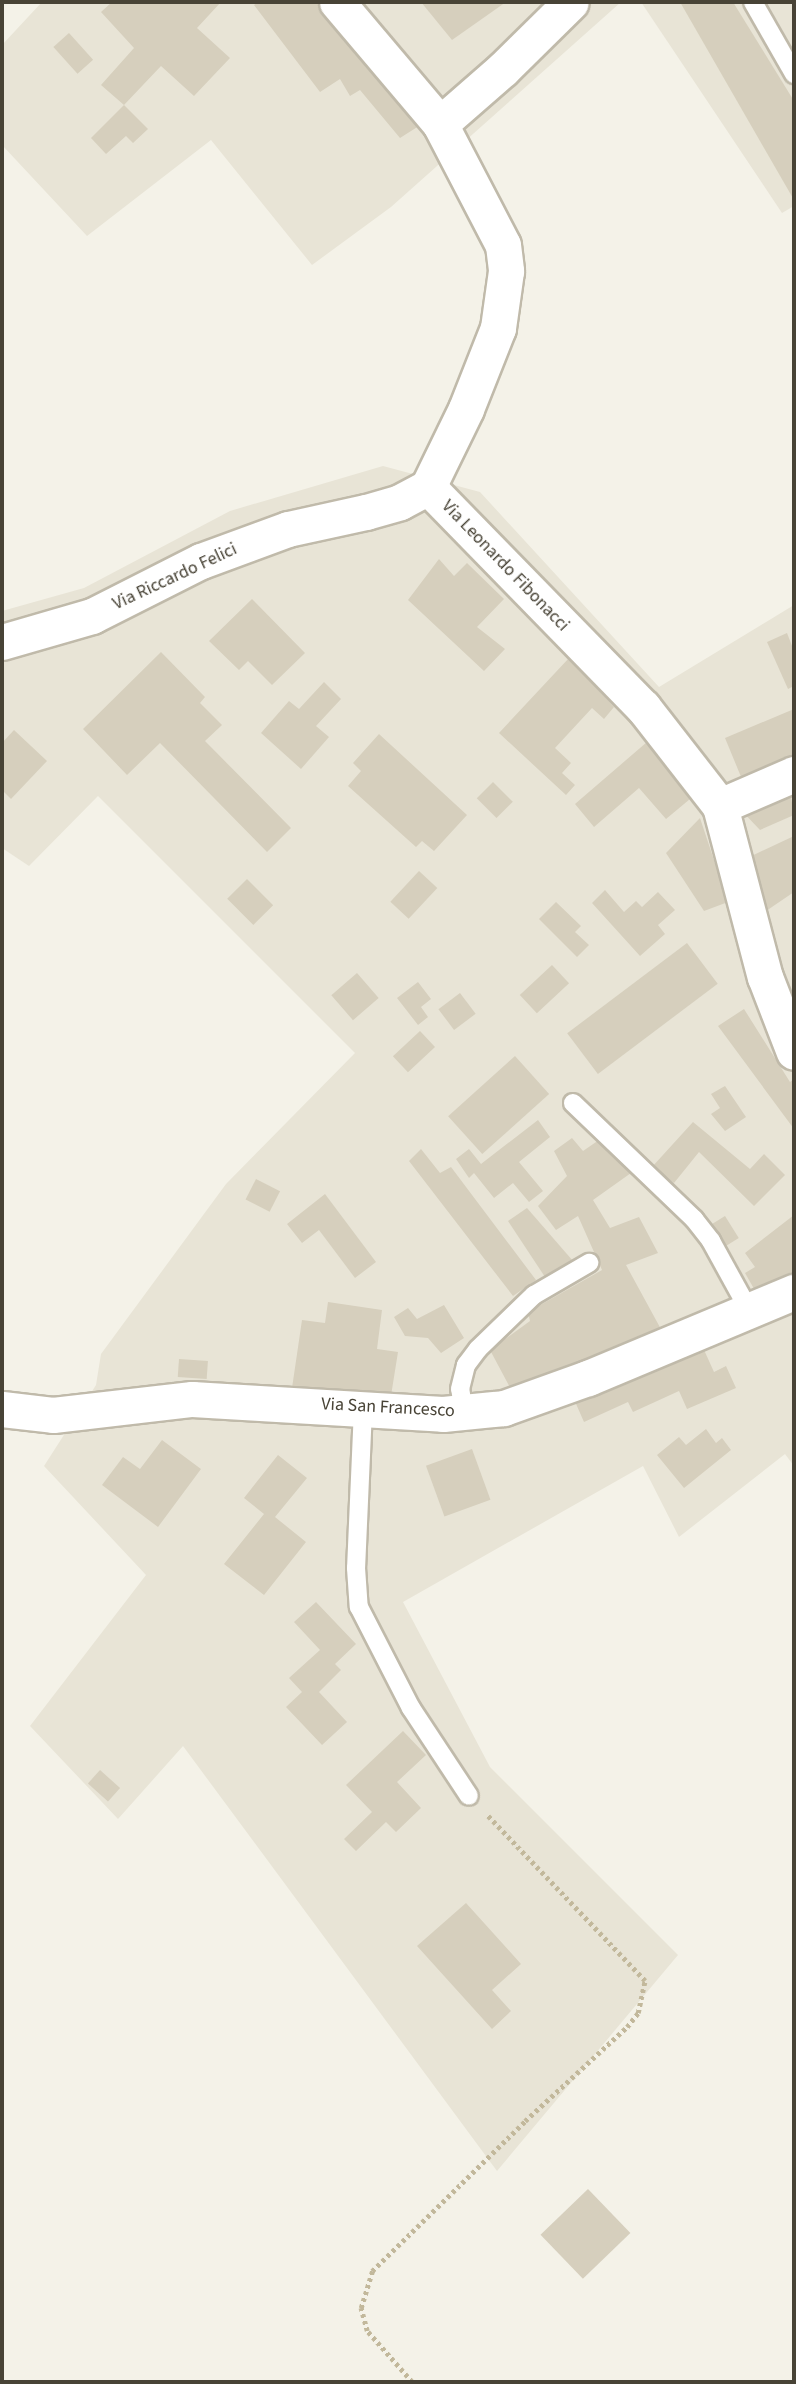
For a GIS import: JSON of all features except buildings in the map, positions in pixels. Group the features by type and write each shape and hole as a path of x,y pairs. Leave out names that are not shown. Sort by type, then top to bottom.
{"street":[{"name":"Via Leonardo Fibonacci","path":"337,2 440,124 503,245 506,271 498,328 466,409 428,487 643,707 720,806 765,977 794,1052"},
{"path":"440,124 503,69 571,2"},
{"name":"Via Riccardo Felici","path":"2,642 92,616 201,561 288,529 388,505 428,487"},
{"path":"720,806 794,774"},
{"name":"Via San Francesco","path":"2,1409 53,1415 192,1398 464,1413 516,1404 794,1293"}],"lane":[{"path":"753,2 794,74"},
{"path":"573,1103 694,1219 711,1241 750,1312"},
{"path":"464,1413 460,1389 466,1365 478,1349 534,1295 589,1263"},
{"path":"363,1409 356,1568 359,1606 411,1708 470,1796"}],"path":[{"path":"412,2382 367,2331 361,2308 372,2271 525,2120 627,2027 638,2012 645,1981 470,1796"}],"shaded area":[{"path":"42,2 621,2 391,207 312,265 211,140 87,236 2,145 2,45"},
{"path":"641,2 794,2 794,206 782,213"},
{"path":"383,466 480,492 659,687 794,605 794,1466 785,1454 679,1537 643,1466 403,1602 490,1767 678,1955 497,2171 183,1746 118,1819 30,1726 146,1575 44,1466 96,1385 101,1354 226,1184 355,1053 98,796 29,866 2,848 2,611 84,588 230,511"}]}
